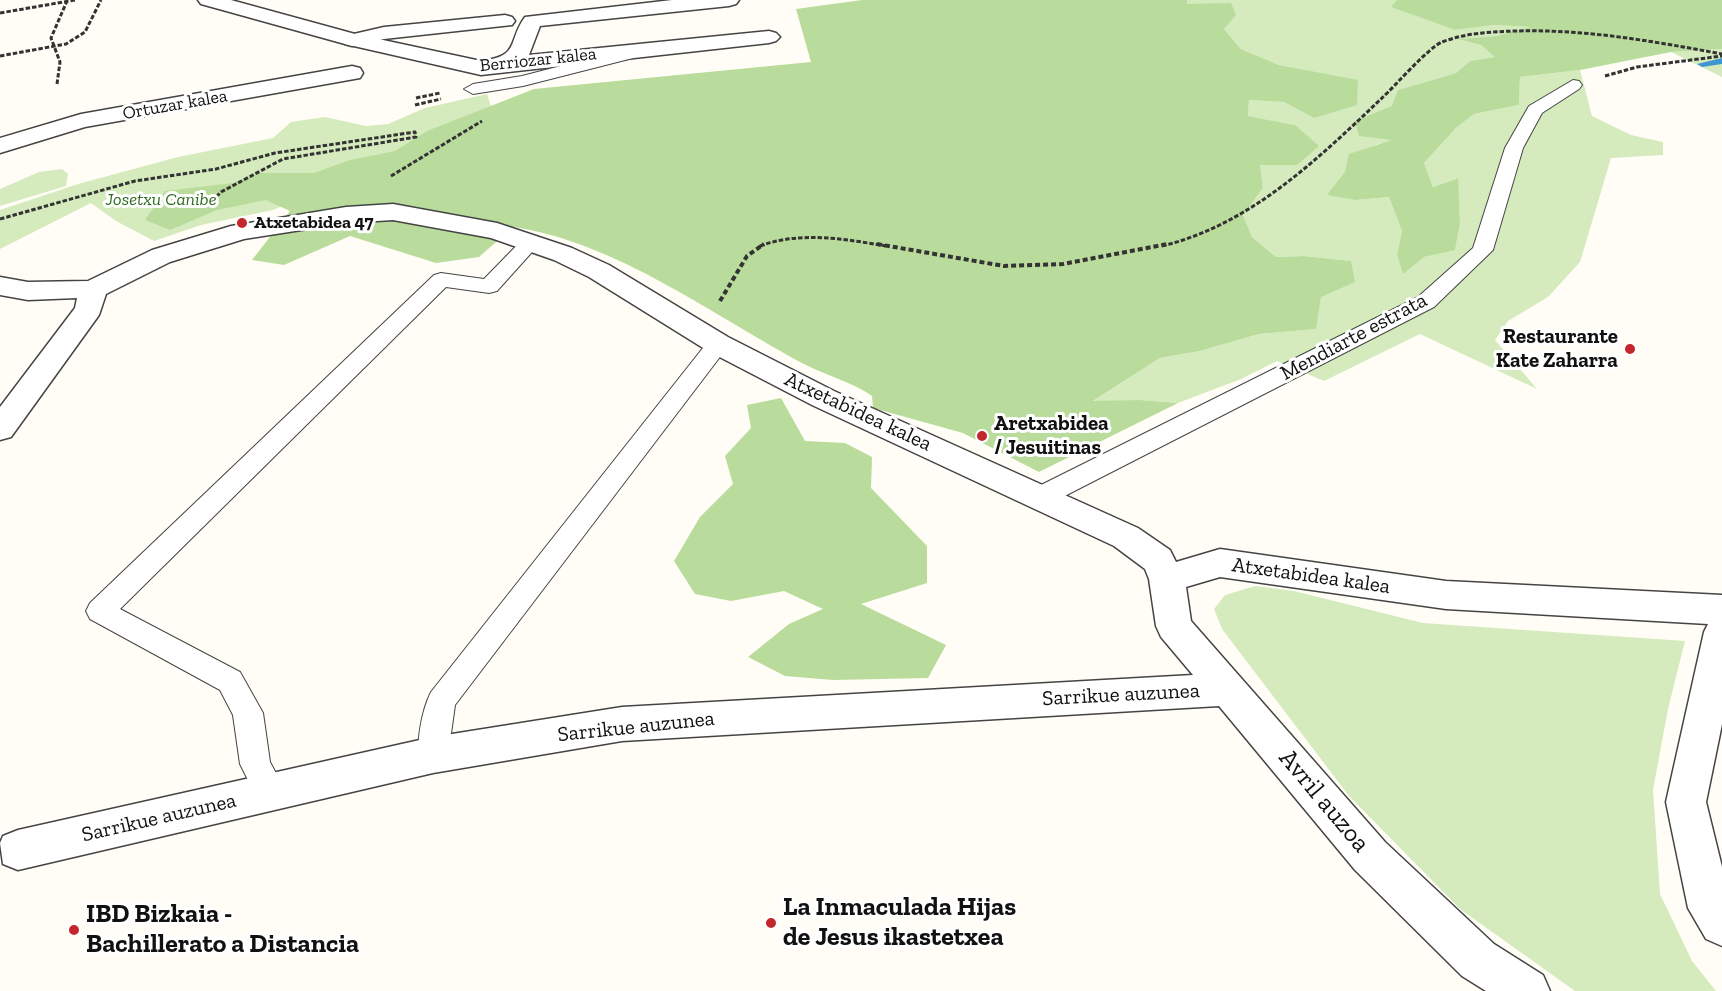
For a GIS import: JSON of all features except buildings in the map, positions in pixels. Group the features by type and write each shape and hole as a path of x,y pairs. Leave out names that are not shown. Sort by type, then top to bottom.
{"street":[{"name":"Berriozar kalea","path":"208,0 352,40 456,65 508,74 645,49 769,37"},
{"path":"508,74 521,51 532,21 729,0"},
{"path":"352,40 384,33 505,21"},
{"name":"Ortuzar kalea","path":"0,146 81,121 352,73"},
{"name":"Atxetabidea kalea","path":"0,286 28,291 93,289 161,256 240,232 371,212 433,218 496,231 531,242 599,271 713,341 823,398 1126,537 1158,560 1167,579 1220,564 1446,595 1722,610"},
{"path":"0,429 90,309 93,289"},
{"name":"Avril auzoa","path":"1167,579 1174,626 1370,856 1478,960 1527,991"},
{"path":"1722,632 1686,802 1710,908 1722,924"},
{"name":"Sarrikue auzunea","path":"18,850 433,755 622,724 1229,688"}],"lane":[{"path":"473,89 508,74"},
{"name":"Mendiarte estrata","path":"1040,497 1426,302 1483,250 1514,148 1535,110 1573,85"},
{"path":"270,792 255,764 248,713 230,681 100,610 441,280 489,285 531,242"},
{"path":"433,755 441,701 713,341"}],"path":[{"path":"50,0 53,4"},
{"path":"0,13 75,0"},
{"path":"0,56 66,44 85,32 101,0"},
{"path":"57,84 60,62 51,38 67,1"},
{"path":"713,341 722,296 740,266 761,245 787,238 847,239 1004,266 1063,264 1191,239 1227,224 1286,183 1337,141 1440,43 1473,33 1551,30 1611,34 1722,55"},
{"path":"1573,85 1637,67 1722,55"},
{"path":"383,182 516,100 508,74"},
{"path":"0,219 135,181 216,169 275,153 415,132 416,137 283,159 221,192 161,256"}],"green space":[{"path":"862,0 1187,0 1187,4 1231,3 1236,15 1224,29 1241,49 1279,65 1358,80 1357,105 1314,118 1284,102 1249,100 1248,116 1295,125 1319,146 1297,165 1260,165 1263,188 1243,215 1252,237 1276,257 1304,256 1351,261 1355,282 1321,297 1316,329 1259,334 1200,351 1160,358 1093,401 1140,400 1178,403 1039,472 963,433 873,408 872,396 856,387 806,365 701,304 627,265 590,248 552,235 513,227 479,257 436,263 350,236 284,265 252,260 290,211 266,200 217,210 170,230 145,220 165,191 233,183 259,173 314,173 350,160 395,151 427,131 534,89 811,62 796,9"},
{"path":"1187,0 1397,0 1392,7 1455,30 1495,25 1532,27 1496,36 1461,39 1481,45 1496,57 1470,61 1456,73 1398,90 1394,140 1375,145 1357,200 1389,197 1402,231 1397,254 1424,257 1455,249 1460,224 1457,178 1433,187 1424,163 1456,128 1474,114 1519,105 1520,77 1580,70 1592,116 1631,135 1663,142 1663,155 1611,158 1580,262 1548,297 1508,321 1495,340 1537,389 1420,334 1324,381 1277,361 1241,379 1178,403 1140,400 1092,402 1160,358 1200,351 1259,334 1315,329 1321,297 1351,261 1304,256 1276,257 1252,237 1243,215 1263,188 1260,165 1297,165 1295,125 1248,116 1249,100 1284,102 1314,118 1358,81 1279,65 1241,49 1224,29 1187,4"},
{"path":"1397,0 1722,0 1722,49 1671,52 1580,70 1520,77 1519,105 1474,114 1456,128 1424,163 1433,187 1458,178 1460,224 1455,250 1424,257 1403,274 1397,254 1402,231 1389,197 1357,200 1327,195 1345,172 1349,154 1392,140 1359,136 1355,121 1392,106 1398,90 1456,73 1470,61 1495,57 1481,45 1458,39 1496,36 1530,27 1495,25 1455,30 1391,7"},
{"path":"1722,49 1722,77 1671,52"},
{"name":"Josetxu Canibe","path":"487,94 492,110 362,172 273,210 201,225 154,241 116,221 91,203 0,249 0,210 78,184 178,157 273,138 291,122 325,117 366,126 388,124 425,108"},
{"path":"62,169 68,174 66,186 0,206 0,189 39,172"},
{"path":"781,398 805,441 845,443 872,457 871,488 927,546 927,583 861,604 946,645 928,678 833,680 785,676 748,657 789,624 823,609 784,591 731,601 695,594 674,561 700,517 733,484 725,456 751,428 747,405"},
{"path":"1255,586 1294,591 1423,623 1685,641 1668,709 1653,790 1660,894 1692,961 1716,991 1575,991 1460,909 1349,796 1222,629 1214,609 1225,595"}],"waterway":[{"path":"1702,64 1722,61"}],"place":[{"name":"Atxetabidea 47","path":"242,223"},
{"name":"Restaurante Kate Zaharra","path":"1630,349"},
{"name":"Aretxabidea / Jesuitinas","path":"982,436"},
{"name":"La Inmaculada Hijas de Jesus ikastetxea","path":"771,923"},
{"name":"IBD Bizkaia - Bachillerato a Distancia","path":"74,930"}]}
